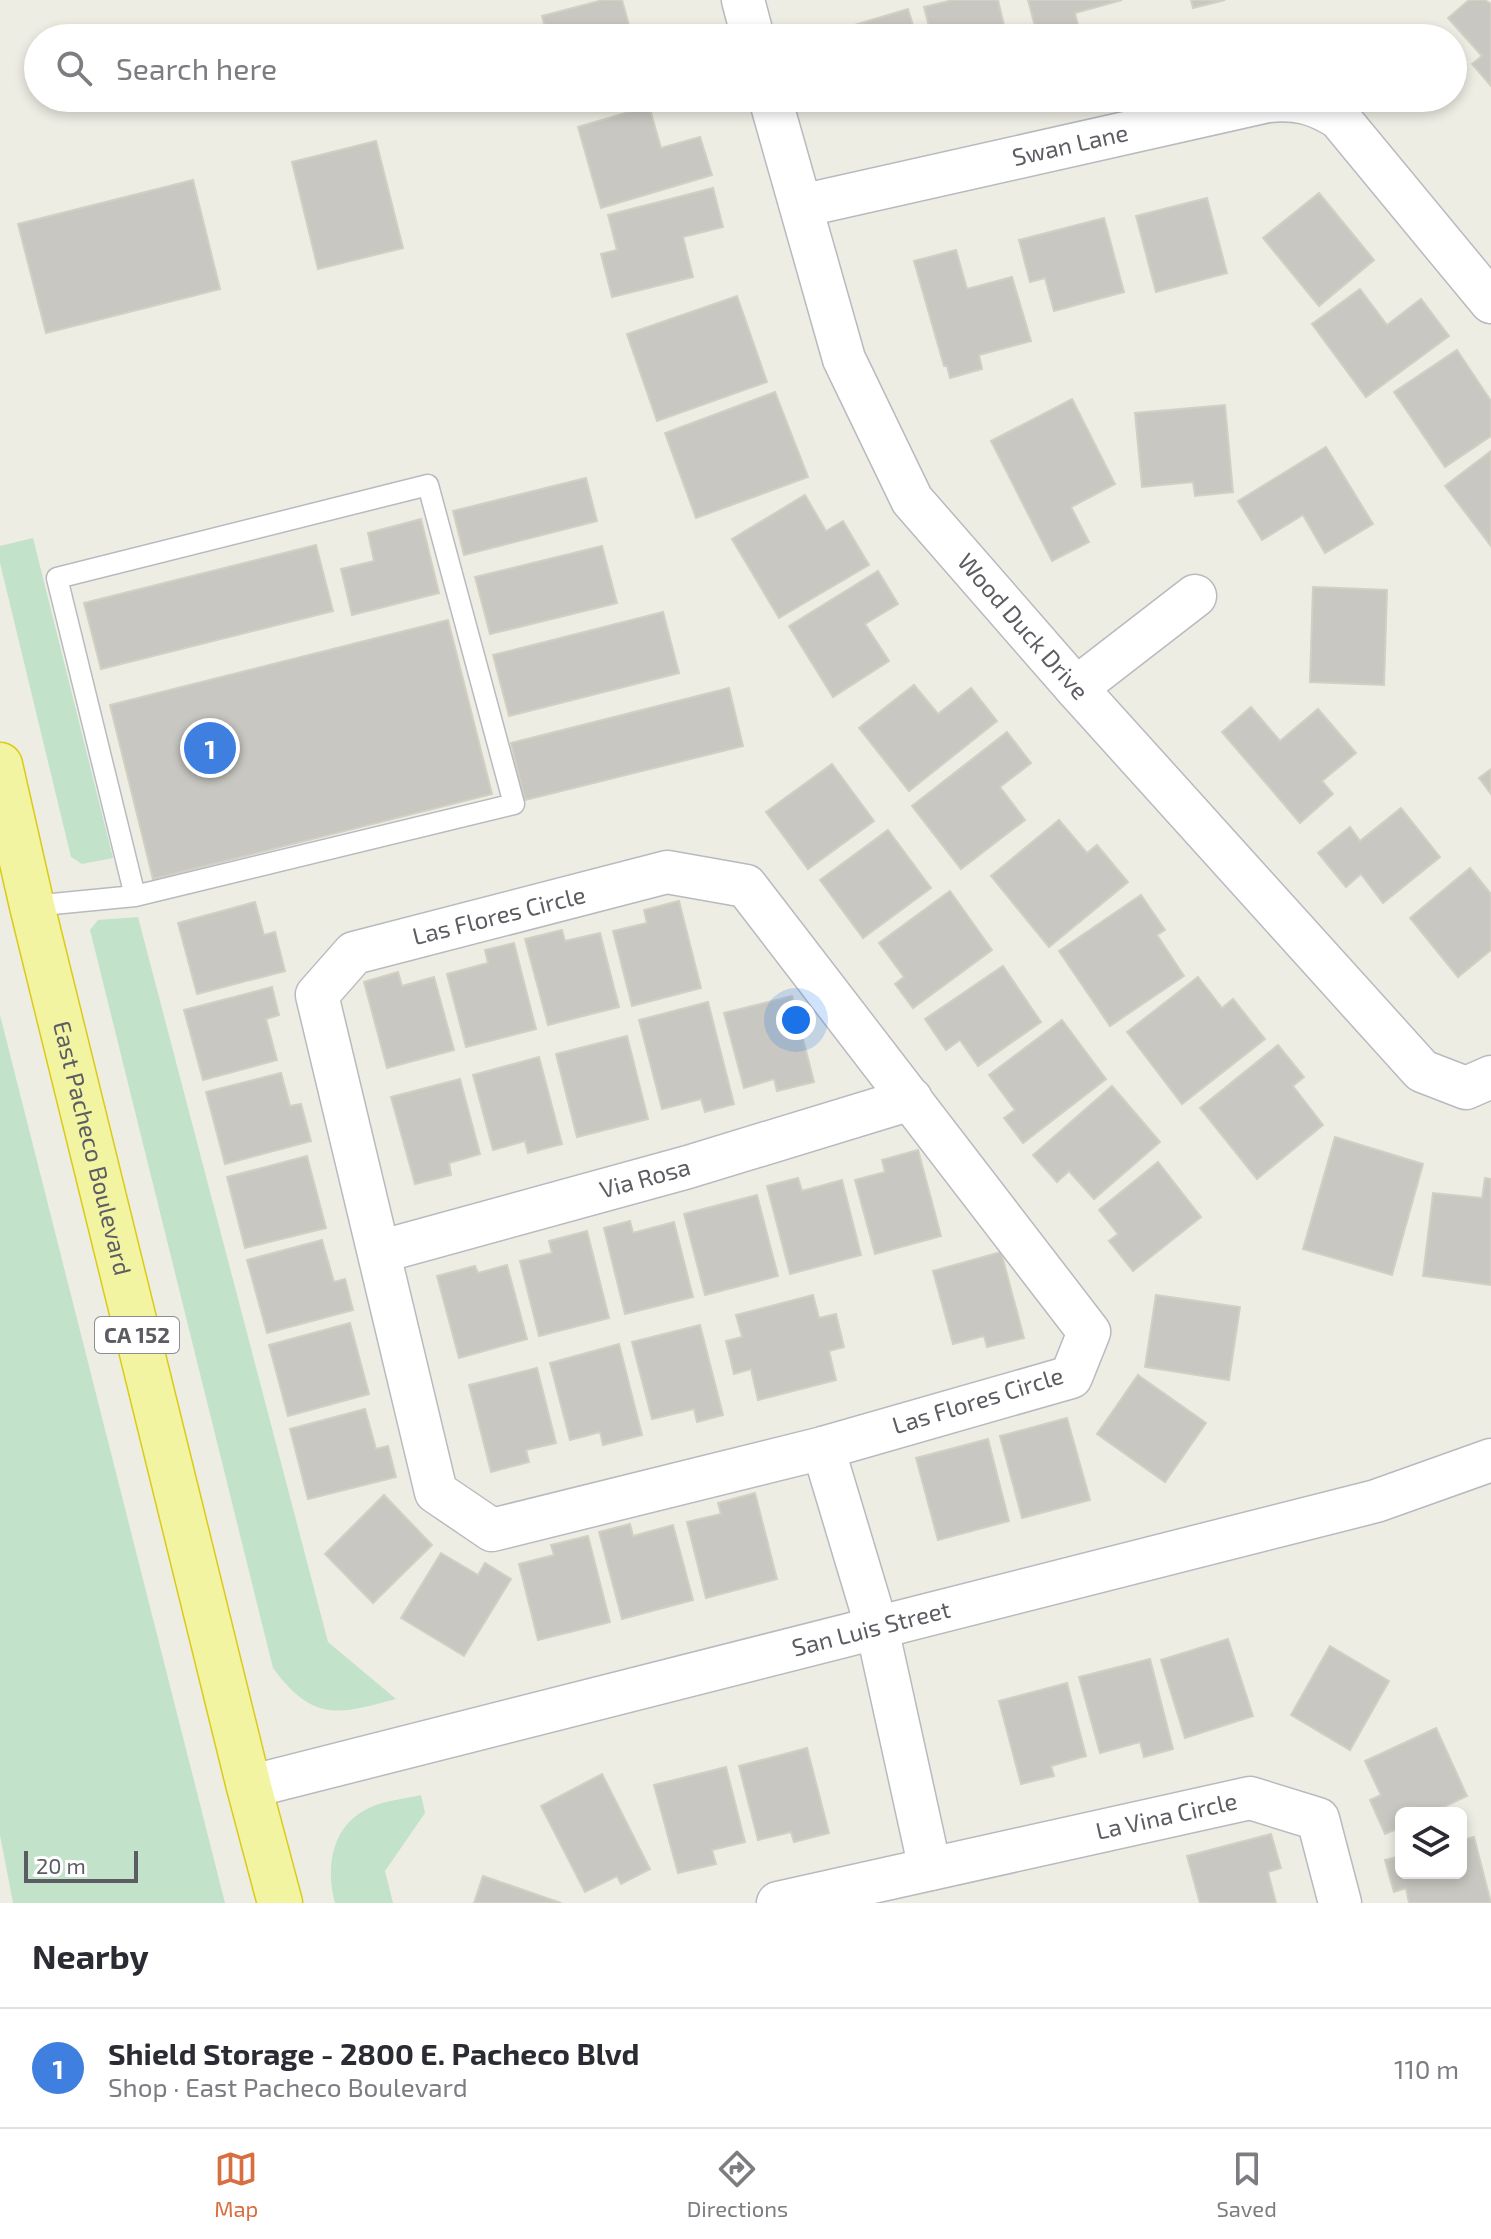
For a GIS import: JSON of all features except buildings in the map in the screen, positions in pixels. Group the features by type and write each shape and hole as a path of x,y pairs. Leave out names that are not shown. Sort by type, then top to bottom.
{"highway":[{"name":"East Pacheco Boulevard","path":"0,765 32,906 280,1903"}],"street":[{"path":"743,0 749,24"},
{"name":"Wood Duck Drive","path":"774,112 844,359 912,500 1076,688 1422,1071 1466,1088 1491,1077"},
{"name":"Swan Lane","path":"801,206 1218,112"},
{"name":"Swan Lane","path":"1329,112 1339,118 1491,302"},
{"path":"1076,688 1195,596"},
{"name":"Las Flores Circle","path":"667,872 746,886 911,1099 1089,1332 1071,1377 823,1448 492,1530 436,1492 317,995 354,953 667,872"},
{"name":"Via Rosa","path":"379,1252 688,1167 911,1099"},
{"path":"823,1448 877,1628 930,1869"},
{"name":"San Luis Street","path":"249,1787 1376,1501 1491,1460"},
{"name":"La Vina Circle","path":"778,1903 1250,1798 1318,1819 1340,1903"}],"lane":[{"path":"32,906 135,896 514,804 428,485 57,578 135,896"}],"green space":[{"path":"33,538 113,858 82,864 71,857 0,563 0,546"},
{"path":"138,917 328,1642 396,1699 358,1708 327,1710 301,1698 273,1668 90,930 98,920"},
{"path":"0,1015 225,1903 13,1903 0,1835"},
{"path":"421,1795 425,1813 385,1871 393,1903 335,1903 332,1860 340,1835 348,1824 358,1814 377,1805"}],"place":[{"name":"Shield Storage - 2800 E. Pacheco Blvd","path":"210,748"}]}
